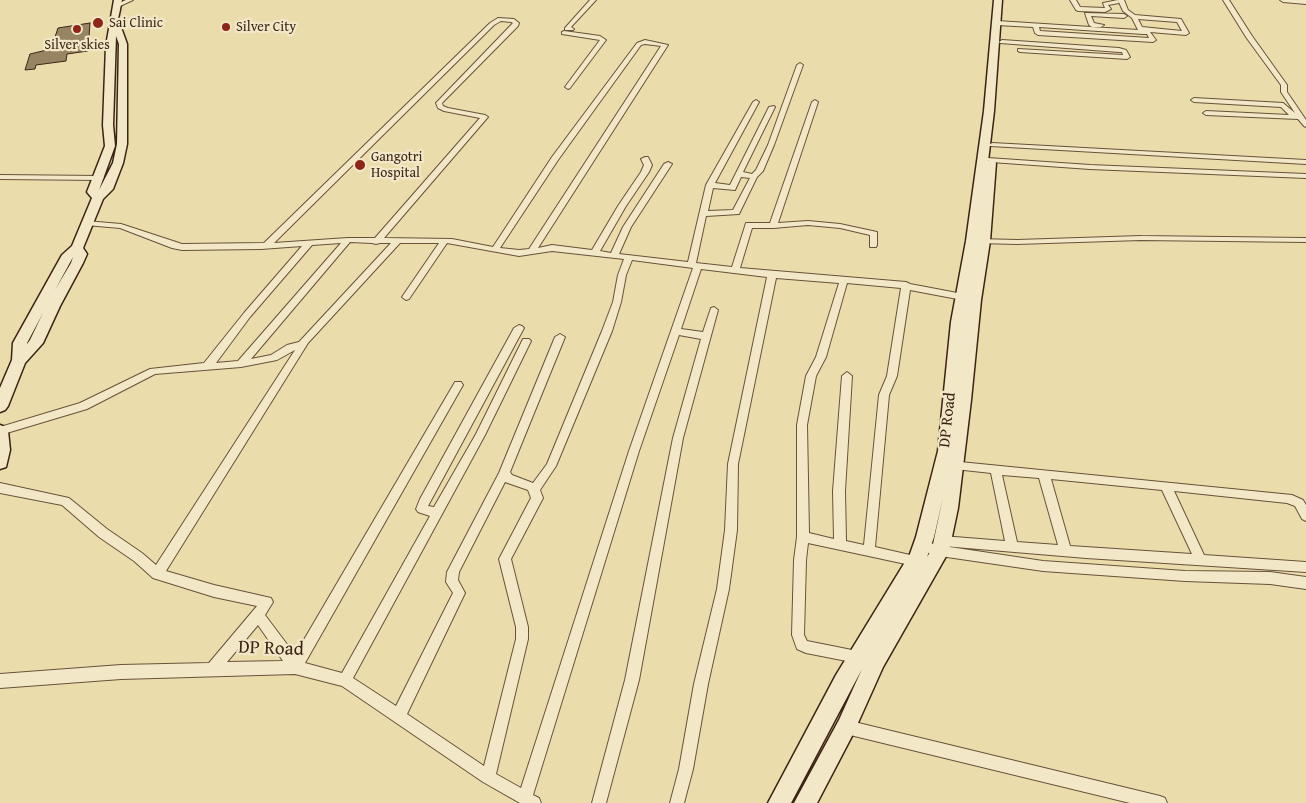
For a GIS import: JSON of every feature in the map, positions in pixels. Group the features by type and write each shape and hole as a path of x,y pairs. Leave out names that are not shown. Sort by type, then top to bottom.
{"street":[{"path":"98,198 93,192 100,178 110,146 110,46 114,20 117,3 130,0"},
{"path":"568,88 603,40 567,30 593,0"},
{"name":"DP Road","path":"805,803 846,727 876,660 941,546 950,508 949,465 968,298 991,160 998,103 1002,42 998,0"},
{"name":"DP Road","path":"978,241 989,112 1000,23 1005,0"},
{"path":"1074,0 1077,8 1080,9 1105,10 1108,9 1105,4 1116,3 1115,0"},
{"path":"1121,0 1125,14 1130,28 1092,24 1088,14 1125,14 1134,17 1180,20 1186,33 1142,29 1134,17"},
{"path":"1226,0 1249,37 1284,86 1284,92 1297,117"},
{"path":"1283,0 1306,2"},
{"path":"268,245 492,24 500,19 512,20 516,23 516,26 439,104 440,107 446,110 485,117 376,242"},
{"path":"0,406 3,390 19,360 36,343 53,306 77,263 81,254 77,248 98,198 107,189 118,163 122,144 123,44 114,20"},
{"path":"1000,23 1035,25 1143,32 1149,33 1153,40 1038,33 1035,25"},
{"path":"496,248 555,159 639,44 645,42 664,45 532,251"},
{"path":"1002,42 1119,50 1124,51 1127,57 1020,50"},
{"path":"704,214 736,212 771,145 800,65"},
{"path":"1194,100 1283,105 1306,126"},
{"path":"529,800 634,451 677,331 695,265 710,185 756,102"},
{"path":"774,226 815,102"},
{"path":"1248,102 1258,115"},
{"path":"710,185 732,188 772,107"},
{"path":"1206,113 1297,117"},
{"path":"992,145 1306,162"},
{"path":"595,253 622,206 645,172 648,165 645,159"},
{"path":"991,160 1099,167 1306,176"},
{"path":"614,255 627,228 668,164"},
{"path":"738,174 754,176"},
{"path":"0,177 100,178"},
{"path":"89,223 121,226 174,246 192,248 348,240 376,242 445,241 519,253 552,248 772,276 906,286 968,298"},
{"path":"735,270 748,225 808,224 840,226 874,234 873,245"},
{"path":"978,241 1141,238 1306,240"},
{"path":"241,364 348,240"},
{"path":"157,574 303,344 397,241"},
{"path":"406,297 445,241"},
{"path":"207,367 247,315 309,243"},
{"path":"534,490 551,466 607,332 617,302 622,275 629,257"},
{"path":"677,803 686,769 701,684 723,589 731,530 733,464 772,276"},
{"path":"844,280 821,357 811,376 802,426 803,536 800,560 798,635 806,647 858,657"},
{"path":"869,552 884,395 892,376 906,286"},
{"path":"599,803 632,680 678,438 705,336 714,310"},
{"path":"437,513 422,509 424,502 519,328"},
{"path":"677,331 705,336"},
{"path":"398,716 459,593 452,582 453,572 504,474 504,469 560,337"},
{"path":"345,680 480,435 526,341"},
{"path":"0,462 2,450 0,431 89,404 153,371 241,364 274,358 290,347 303,344"},
{"path":"840,545 839,492 847,376"},
{"path":"258,615 295,668 458,385"},
{"path":"949,465 1288,498 1299,503 1306,516"},
{"name":"DP Road","path":"779,803 858,657 918,553 949,465"},
{"path":"996,470 1012,547"},
{"path":"488,777 522,639 522,627 505,559 536,498 532,487 508,478 504,474"},
{"path":"1044,475 1065,551"},
{"path":"1166,486 1200,560"},
{"path":"0,488 66,501 103,533 138,557 157,574 214,591 267,602 212,670"},
{"path":"803,536 869,552 918,553 941,546 1012,547 1306,567"},
{"path":"941,546 1042,566 1185,576 1270,578 1306,583"},
{"name":"DP Road","path":"0,681 120,672 295,668 345,680 488,777 529,800"},
{"path":"846,727 1160,803"}],"building":[{"path":"90,23 88,51 67,54 66,61 36,65 35,69 25,70 30,54 51,49 58,28"}],"place":[{"name":"Sai Clinic","path":"98,23"},
{"name":"Silver City","path":"226,27"},
{"name":"Silver skies","path":"77,29"},
{"name":"Gangotri Hospital","path":"360,165"}]}
